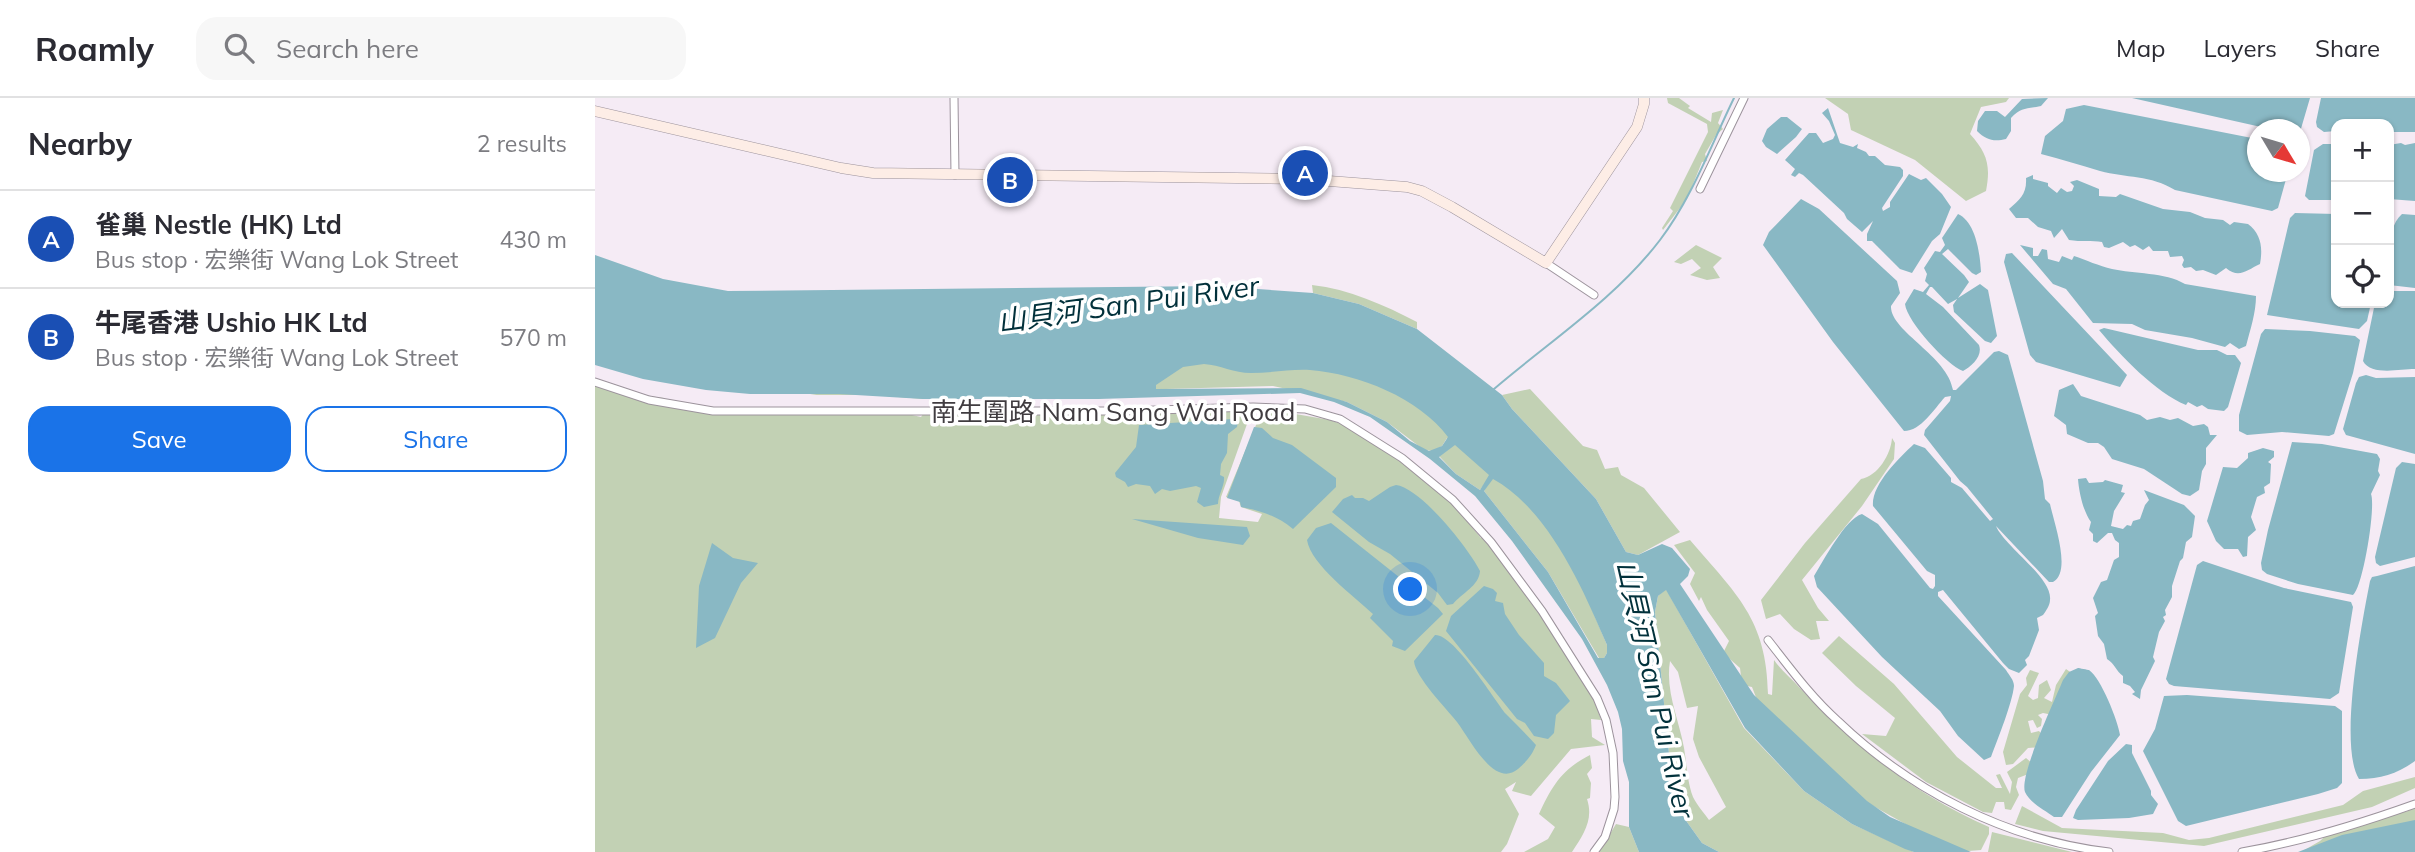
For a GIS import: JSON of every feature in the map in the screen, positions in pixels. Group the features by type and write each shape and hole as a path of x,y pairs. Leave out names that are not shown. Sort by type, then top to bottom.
{"street":[{"path":"954,98 955,175"},
{"path":"1546,263 1637,127 1644,98"},
{"path":"1700,189 1744,98"},
{"path":"595,111 873,173 1303,179 1407,187 1422,191 1452,207 1594,295"},
{"name":"南生圍路 Nam Sang Wai Road","path":"595,382 649,400 713,411 1085,411 1253,407 1305,409 1340,419 1402,458 1453,500 1490,542 1542,611 1597,698 1606,720 1613,753 1615,797 1605,837 1594,852"},
{"path":"1768,640 1805,688 1838,722 1895,769 1935,794 1989,821 2037,837 2109,852"},
{"path":"2242,852 2268,848 2415,804"}],"green space":[{"path":"1667,98 1679,98 1690,106 1688,108 1711,122 1712,113 1723,110 1718,123 1723,129 1716,135 1705,154 1707,161 1702,162 1687,199 1663,230 1673,211 1670,208 1708,132 1707,124 1668,103"},
{"path":"1825,98 2009,98 2006,102 1981,107 1970,134 1986,160 1986,191 1966,201 1915,160 1851,130 1848,114"},
{"path":"1696,245 1722,258 1713,267 1720,278 1707,280 1690,275 1701,268 1692,259 1681,264 1674,262"},
{"path":"1312,285 1339,290 1379,304 1417,322 1417,329 1359,304 1313,293"},
{"path":"1044,360 1403,366 1559,532 1607,645 1607,653 1604,658 1599,658 1548,572 1484,491 1490,476 1480,490 1456,474 1439,456 1446,451 1447,438 1442,446 1433,451 1424,450 1387,422 1347,402 1273,386 1156,389 1156,386 1098,399 923,399 874,395 810,395"},
{"path":"595,382 641,395 664,398 667,403 716,411 903,409 921,417 926,410 1124,411 1125,418 1143,414 1252,410 1221,497 1219,518 1258,522 1262,514 1241,507 1239,501 1226,497 1261,413 1284,412 1330,420 1363,432 1431,482 1481,538 1487,534 1543,609 1594,698 1601,720 1591,719 1592,737 1605,745 1571,749 1531,796 1512,791 1516,782 1505,789 1519,814 1501,852 595,852"},
{"path":"1530,389 1583,446 1597,450 1605,469 1618,467 1621,475 1644,488 1680,532 1638,555 1626,552 1596,499 1502,395"},
{"path":"1892,438 1895,443 1894,459 1862,506 1802,580 1829,621 1816,621 1820,639 1811,640 1794,629 1780,614 1766,619 1761,600 1805,543 1861,479 1878,469 1886,457"},
{"path":"1690,540 1746,609 1762,646 1768,694 1772,695 1774,660 1820,709 1886,767 1935,800 1989,827 1989,834 1981,850 1955,852 1859,798 1759,705 1752,687 1742,685 1740,668 1723,653 1729,641 1701,597 1699,601 1690,584 1695,573 1674,545"},
{"path":"1666,589 1744,728 1804,791 1852,824 1914,852 1719,852 1702,843 1682,815 1672,784 1655,612 1658,596","holes":["1670,661 1678,672 1687,708 1698,706 1693,739 1699,757 1726,807 1709,820 1693,797 1689,785 1684,748 1669,683"]},
{"path":"1839,636 1894,684 1957,757 1996,788 2002,788 1996,775 2000,774 2010,794 2012,782 2007,772 2026,758 2033,764 2031,773 2018,778 2016,787 2019,795 2011,810 2005,809 2004,802 1996,802 1992,813 1983,812 1926,782 1862,734 1886,736 1895,718 1822,653"},
{"path":"2066,669 2073,674 2053,715 2038,715 2042,719 2041,726 2037,728 2033,720 2028,721 2031,733 2039,731 2044,737 2040,747 2028,748 2013,764 2006,765 2003,752 2030,670 2039,673 2028,696 2033,700 2038,698 2039,685 2047,680 2051,690 2044,698 2052,702 2056,685"},
{"path":"1590,755 1592,768 1587,774 1591,783 1590,798 1587,799 1588,821 1572,852 1524,852 1548,839 1555,827 1539,814 1553,787 1565,772"},
{"path":"2415,777 2415,788 2372,807 2204,846 2043,831 2015,824 2022,806 2062,828 2163,833 2189,840 2209,838 2343,805 2363,791"},
{"path":"2415,807 2415,838 2301,852 2331,831"},
{"path":"1616,824 1629,827 1639,852 1599,852"},
{"path":"1992,832 2072,852 1988,852"}],"water":[{"path":"2048,98 2041,106 2015,114 2011,118 2011,131 2006,139 1990,140 1977,131 1978,121 1985,111 1997,111 2005,117 2022,99"},
{"path":"2132,98 2310,98 2304,119 2247,119 2247,124"},
{"path":"2321,98 2415,98 2415,132 2394,132 2394,119 2331,119 2331,131 2324,132 2317,127"},
{"path":"2084,105 2247,137 2247,182 2285,182 2278,208 2272,211 2175,190 2148,179 2100,171 2041,154 2045,136 2063,121 2066,109"},
{"path":"1828,108 1840,143 1853,147 1858,144 1857,148 1869,156 1875,156 1885,165 1903,170 1903,176 1882,208 1883,211 1890,207 1890,202 1909,174 1921,180 1926,178 1951,207 1940,234 1932,241 1912,273 1900,269 1872,241 1867,241 1873,221 1862,232 1803,175 1791,175 1795,169 1785,160 1809,133 1816,133 1823,143 1833,139 1835,135 1822,113"},
{"path":"1781,117 1787,117 1802,129 1777,154 1762,141 1767,129"},
{"path":"2415,143 2415,201 2394,199 2394,144"},
{"path":"2323,144 2331,144 2331,200 2309,200 2305,196 2308,182 2310,182 2314,150"},
{"path":"2033,175 2033,179 2048,183 2057,193 2061,188 2067,192 2072,191 2074,186 2070,182 2077,180 2099,189 2099,196 2116,197 2120,194 2163,209 2223,220 2230,225 2234,222 2248,224 2260,241 2260,264 2239,273 2226,268 2216,275 2203,270 2196,271 2191,267 2184,268 2182,256 2170,257 2168,251 2153,251 2149,246 2143,250 2123,242 2109,248 2104,247 2102,242 2069,240 2062,229 2054,238 2051,231 2038,227 2028,218 2016,218 2009,209 2024,192 2026,178"},
{"path":"1801,199 1819,209 1897,281 1900,293 1891,306 1893,315 1941,366 1953,390 1994,352 2008,355 2043,481 2045,499 2050,504 2058,534 2061,568 2058,577 2049,582 1996,526 2049,591 2049,604 2043,615 2037,618 2039,630 2025,660 2027,665 2019,673 2003,663 1943,590 1938,592 1938,596 2006,670 2014,684 2008,711 1991,757 1984,760 1958,736 1940,711 1882,657 1817,587 1814,576 1829,551 1855,517 1862,514 1878,524 1933,589 1935,575 1927,571 1873,506 1876,489 1881,481 1914,444 1925,448 1951,478 1951,482 1962,488 1990,521 1993,519 1924,435 1951,396 1945,397 1922,423 1904,431 1833,342 1763,245 1769,232"},
{"path":"2295,213 2331,214 2331,308 2370,308 2367,321 2359,329 2267,315 2290,218"},
{"path":"1958,214 1973,231 1981,272 1976,275 1972,273 1948,249 1942,254 1969,282 1958,298 1980,284 1988,290 1997,336 1991,343 1985,341 1954,312 1953,305 1957,299 1948,304 1930,287 1926,294 1943,307 1979,345 1978,357 1963,371 1947,361 1929,342 1907,312 1905,304 1914,289 1923,292 1929,285 1925,281 1927,274 1924,268 1935,251 1940,252 1945,245 1942,238"},
{"path":"2402,214 2415,215 2415,288 2394,286 2394,226"},
{"path":"2020,245 2033,248 2033,256 2038,256 2042,249 2047,250 2048,259 2059,262 2062,256 2072,260 2074,256 2112,269 2159,275 2185,284 2256,296 2246,346 2239,349 2230,343 2225,347 2145,330 2132,324 2093,323 2066,289 2053,284"},
{"path":"2012,253 2127,375 2120,387 2036,362 2030,355 2004,262 2006,254"},
{"name":"山貝河 San Pui River","path":"595,255 663,279 728,291 1216,286 1313,293 1359,304 1417,329 1502,395 1596,499 1626,552 1638,555 1662,544 1672,548 1690,569 1688,576 1680,584 1754,695 1867,801 1890,817 1971,852 1914,852 1905,849 1852,824 1804,791 1745,728 1666,590 1658,596 1655,612 1672,784 1682,815 1702,843 1719,852 1639,852 1629,827 1629,782 1623,761 1622,729 1618,712 1582,639 1512,541 1475,496 1430,459 1370,417 1334,402 1300,393 1098,399 923,399 839,394 750,394 706,390 643,379 595,365","holes":["1204,364 1245,373 1310,370 1348,377 1387,390 1405,400 1436,423 1448,437 1442,446 1429,451 1410,441 1387,422 1347,402 1301,388 1156,389 1156,385 1183,367","1455,445 1489,475 1480,490 1456,474 1439,457","1493,479 1513,493 1547,530 1575,576 1598,623 1607,645 1604,658 1598,658 1548,572 1484,491"]},
{"path":"2394,291 2415,291 2415,369 2372,369 2363,361 2374,308 2394,308"},
{"path":"2104,328 2198,350 2217,350 2227,355 2235,355 2241,363 2228,407 2224,411 2208,409 2202,405 2197,407 2188,402 2186,405 2163,392 2128,362 2099,330"},
{"path":"2265,329 2355,336 2360,340 2334,434 2329,436 2282,432 2247,435 2239,431 2239,415 2261,334"},
{"path":"2366,375 2376,378 2415,377 2415,454 2346,435 2343,429 2356,383 2359,377"},
{"path":"2073,384 2081,396 2140,415 2147,420 2160,417 2170,420 2178,418 2193,426 2204,424 2208,427 2210,435 2217,435 2206,448 2206,464 2199,490 2190,496 2182,494 2144,469 2112,459 2098,443 2088,443 2067,434 2066,425 2054,416 2059,390"},
{"path":"1233,419 1238,421 1237,427 1228,434 1227,453 1221,464 1220,475 1224,480 1218,504 1204,507 1197,502 1201,488 1196,486 1170,491 1162,489 1155,494 1150,486 1136,484 1128,487 1116,477 1115,473 1136,447 1139,425"},
{"path":"1254,427 1262,428 1273,438 1292,445 1336,478 1336,487 1293,529 1275,517 1241,507 1240,502 1227,498"},
{"path":"2292,442 2322,444 2377,454 2380,459 2380,475 2371,494 2372,514 2364,563 2353,595 2298,584 2262,570 2268,530"},
{"path":"2263,448 2274,451 2274,457 2268,462 2271,464 2270,483 2264,487 2265,493 2257,497 2251,517 2256,530 2248,537 2247,556 2243,557 2238,549 2224,549 2216,541 2207,521 2223,467 2237,468 2248,458 2248,453"},
{"path":"2402,462 2415,464 2415,557 2380,566 2375,557 2396,468"},
{"path":"2086,478 2089,483 2105,480 2123,485 2121,492 2125,493 2114,511 2111,526 2123,529 2140,519 2149,500 2144,490 2184,505 2195,516 2192,537 2186,542 2172,586 2172,597 2163,617 2165,621 2159,632 2153,657 2155,661 2141,690 2140,699 2132,694 2135,692 2123,683 2123,676 2107,659 2104,644 2098,636 2095,616 2098,613 2093,598 2101,582 2107,580 2114,560 2119,557 2119,543 2112,533 2108,533 2097,543 2093,541 2093,534 2089,530 2091,522 2080,495 2078,479"},
{"path":"1396,485 1406,489 1431,508 1466,549 1480,571 1473,585 1453,604 1447,605 1438,593 1390,554 1369,542 1332,512 1343,499 1352,495 1369,501"},
{"path":"1132,519 1247,527 1250,536 1243,545 1198,538"},
{"path":"1331,523 1443,614 1405,651 1392,646 1393,641 1370,618 1373,614 1325,570 1310,550 1307,540 1316,528"},
{"path":"712,543 733,558 758,563 741,583 715,638 696,648 699,586"},
{"path":"2203,561 2284,588 2351,602 2353,607 2339,693 2330,699 2169,684 2166,679 2197,565"},
{"path":"2415,566 2415,761 2389,775 2359,779 2353,762 2351,712 2357,653 2370,581 2372,577"},
{"path":"1484,586 1497,593 1495,601 1503,603 1505,614 1519,635 1544,663 1544,676 1556,683 1570,701 1556,715 1554,733 1548,739 1534,736 1525,723 1517,719 1446,631 1451,616"},
{"path":"1435,635 1443,637 1462,655 1506,714 1536,745 1529,758 1518,769 1509,773 1500,772 1483,759 1420,675 1414,661"},
{"path":"2078,668 2089,670 2099,682 2120,735 2091,772 2062,817 2054,817 2030,800 2025,792 2027,770 2063,680 2069,672"},
{"path":"2187,695 2335,706 2342,711 2342,783 2337,788 2318,794 2186,826 2178,821 2143,751 2155,729 2164,696"},
{"path":"2126,744 2132,745 2132,753 2151,795 2158,804 2153,814 2129,818 2073,818 2108,761"},
{"path":"2415,820 2415,852 2298,852 2342,835"}],"waterway":[{"path":"1494,389 1581,319 1623,281 1660,240 1691,189 1734,98"}],"place":[{"name":"雀巢 Nestle (HK) Ltd","path":"1305,173"},
{"name":"牛尾香港 Ushio HK Ltd","path":"1010,180"}]}
